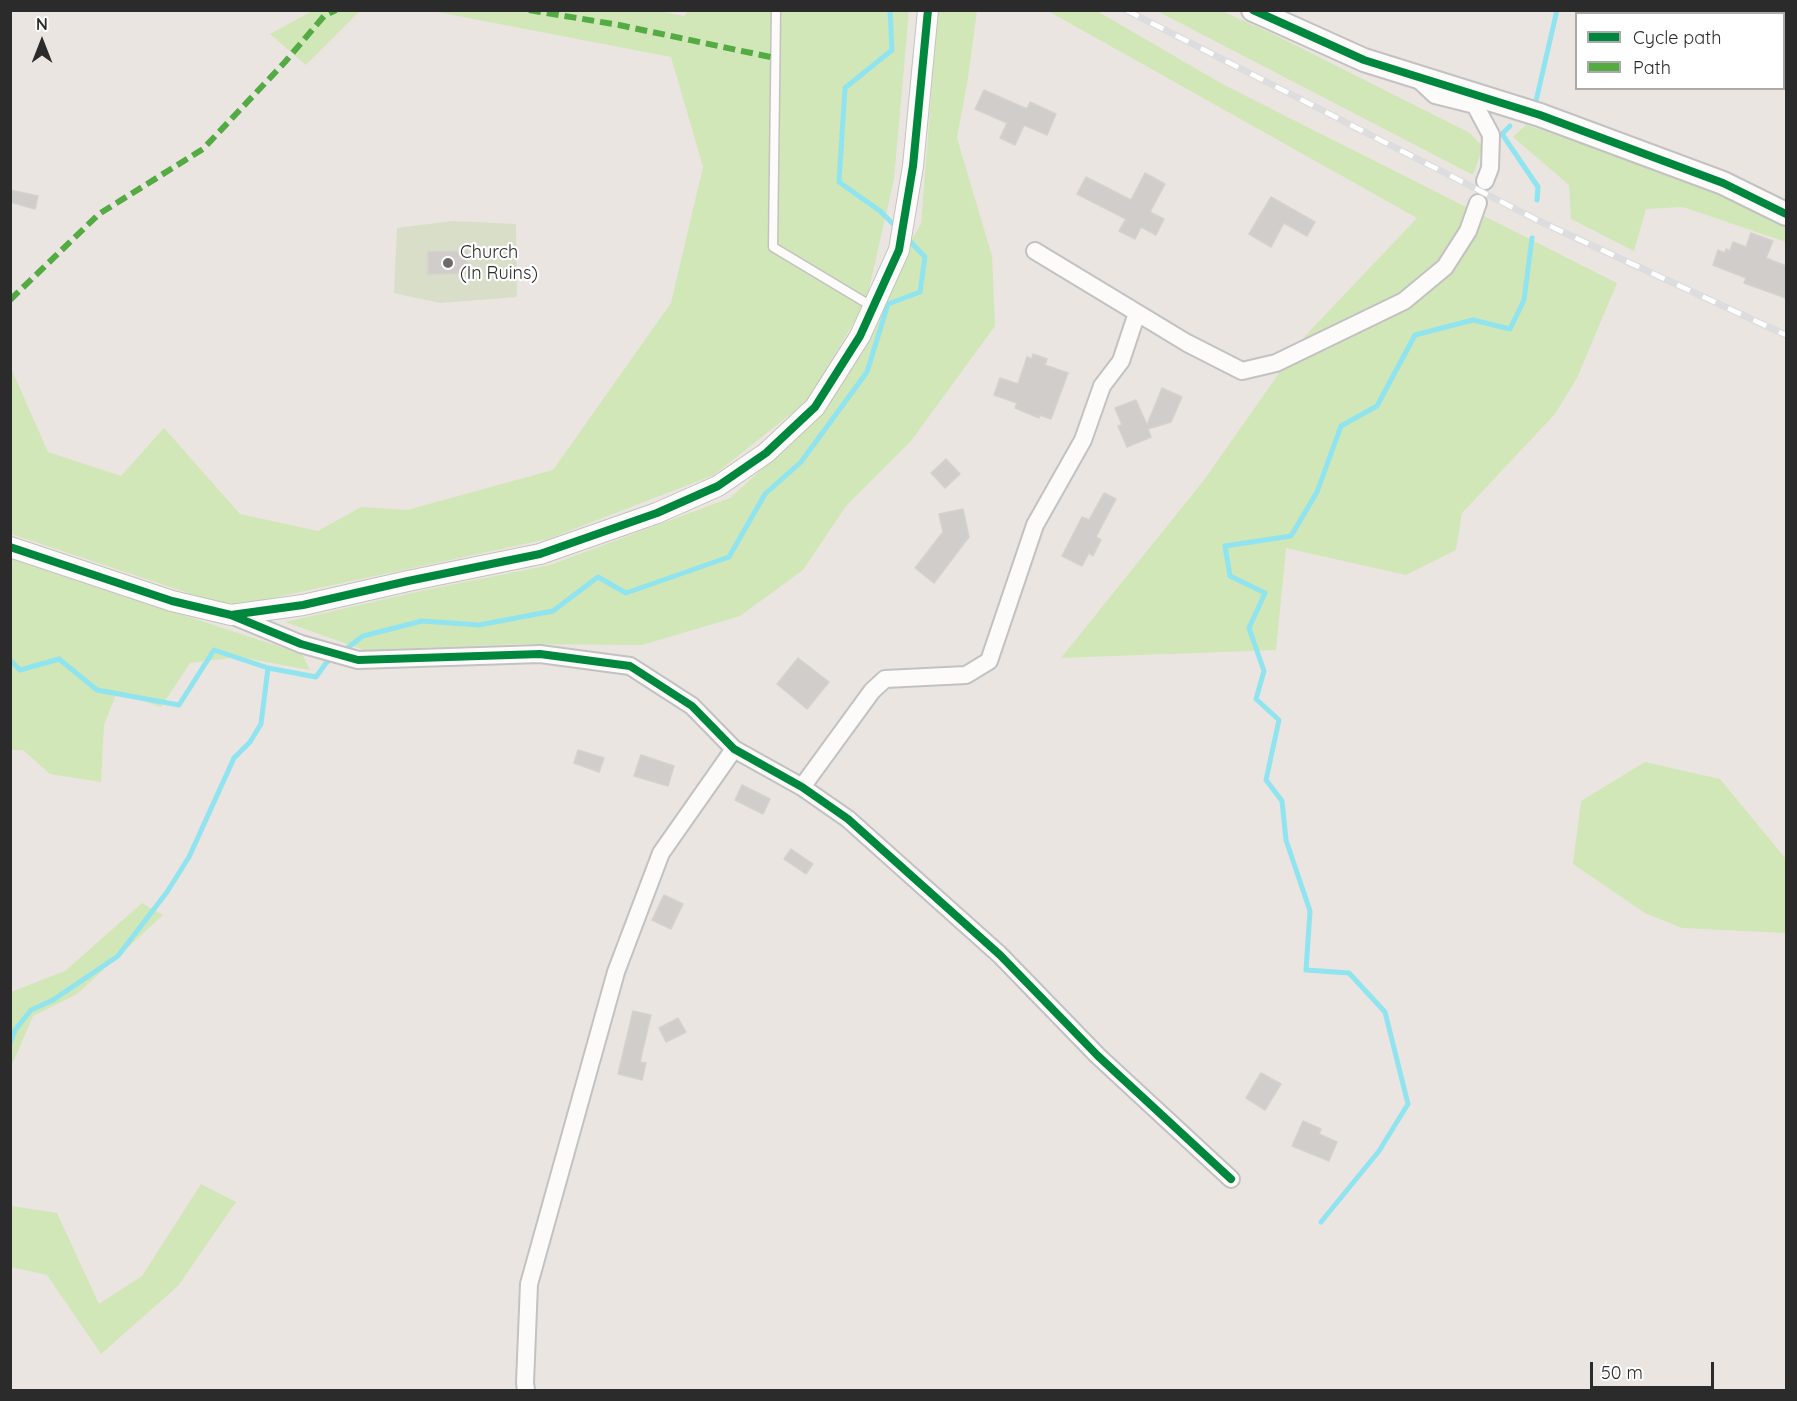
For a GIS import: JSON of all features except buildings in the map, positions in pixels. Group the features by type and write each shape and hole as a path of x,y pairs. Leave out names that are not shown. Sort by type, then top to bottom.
{"main road":[{"path":"1253,10 1364,60 1540,115 1723,183 1786,214"}],"street":[{"path":"231,615 303,605 540,554 657,513 718,486 766,453 815,407 860,336 899,250 913,166 928,10"},
{"path":"1414,75 1435,95 1475,105 1491,135 1490,168 1485,181"},
{"path":"1035,251 1187,343 1242,371 1276,363 1404,301 1445,267 1468,231 1478,202"},
{"path":"802,787 872,691 885,679 966,675 989,661 1035,525 1083,440 1102,386 1121,361 1137,313"},
{"path":"10,547 172,601 231,615 301,644 358,660 540,654 630,666 692,706 734,749 802,787 848,819 1000,955 1098,1056 1231,1179"},
{"path":"526,1390 530,1284 616,972 661,853 734,749"}],"lane":[{"path":"776,10 773,247 873,307"}],"green space":[{"path":"655,10 684,16 689,10 909,11 894,179 866,302 807,401 714,475 548,539 230,607 11,534 10,366 48,452 121,476 164,428 240,514 318,531 361,507 407,510 553,470 671,303 703,167 671,57 432,11"},
{"path":"312,11 360,11 306,65 270,34"},
{"path":"938,11 977,11 957,138 992,256 995,326 911,441 846,506 803,570 740,616 642,645 520,644 364,650 285,622 425,590 550,565 730,498 823,414 867,346 873,307 921,224"},
{"path":"1048,11 1097,11 1224,85 1617,283 1577,378 1555,414 1462,513 1456,550 1406,575 1286,548 1276,650 1061,658 1204,480 1306,335 1417,218"},
{"path":"1157,11 1222,11 1275,35 1470,133 1483,147 1473,175"},
{"path":"1526,125 1574,140 1742,202 1786,224 1786,242 1683,207 1646,209 1634,251 1571,219 1569,185 1513,137"},
{"path":"453,221 516,224 517,297 440,303 394,293 397,228"},
{"path":"10,558 302,654 310,670 239,657 190,663 161,707 117,692 104,725 101,782 50,774 23,750 11,750"},
{"path":"1645,762 1720,779 1786,859 1786,933 1682,928 1645,913 1573,864 1581,801"},
{"path":"142,903 163,915 77,994 33,1016 11,1067 11,992 65,971"},
{"path":"201,1184 236,1202 178,1286 101,1354 47,1275 11,1267 11,1206 57,1213 99,1304 142,1276"}],"waterway":[{"path":"890,10 892,50 845,88 839,182 880,211 897,228"},
{"path":"1536,101 1557,10"},
{"path":"1510,126 1502,134 1538,187 1537,200"},
{"path":"342,652 363,636 422,621 479,625 553,611 598,577 626,593 729,557 765,494 801,462 867,372 888,304 920,292 925,257 906,237"},
{"path":"1321,1222 1379,1151 1408,1104 1385,1012 1349,973 1306,970 1310,911 1286,840 1282,801 1266,780 1279,720 1256,699 1264,671 1249,628 1265,593 1230,576 1225,546 1291,536 1317,492 1341,426 1377,406 1415,335 1473,320 1510,329 1524,300 1532,238"},
{"path":"10,660 20,670 59,659 97,690 179,705 214,650 268,668 316,677 326,663 334,657"},
{"path":"10,1043 15,1030 31,1010 53,1000 118,956 167,892 189,857 234,758 250,742 261,724 268,668"}],"railway":[{"path":"1126,10 1537,220 1786,335"}],"marked path":[{"path":"10,300 99,214 203,149 285,62 324,16 336,10"},
{"path":"529,10 619,25 775,58"}],"cycle path":[{"path":"231,615 303,605 540,554 657,513 718,486 766,453 815,407 860,336 899,250 913,166 928,10"},
{"path":"1253,10 1364,60 1540,115 1723,183 1786,214"},
{"path":"10,547 172,601 231,615 301,644 358,660 540,654 630,666 692,706 734,749 802,787 848,819 1000,955 1098,1056 1231,1179"}],"place":[{"name":"Church (In Ruins)","path":"448,263"}]}
